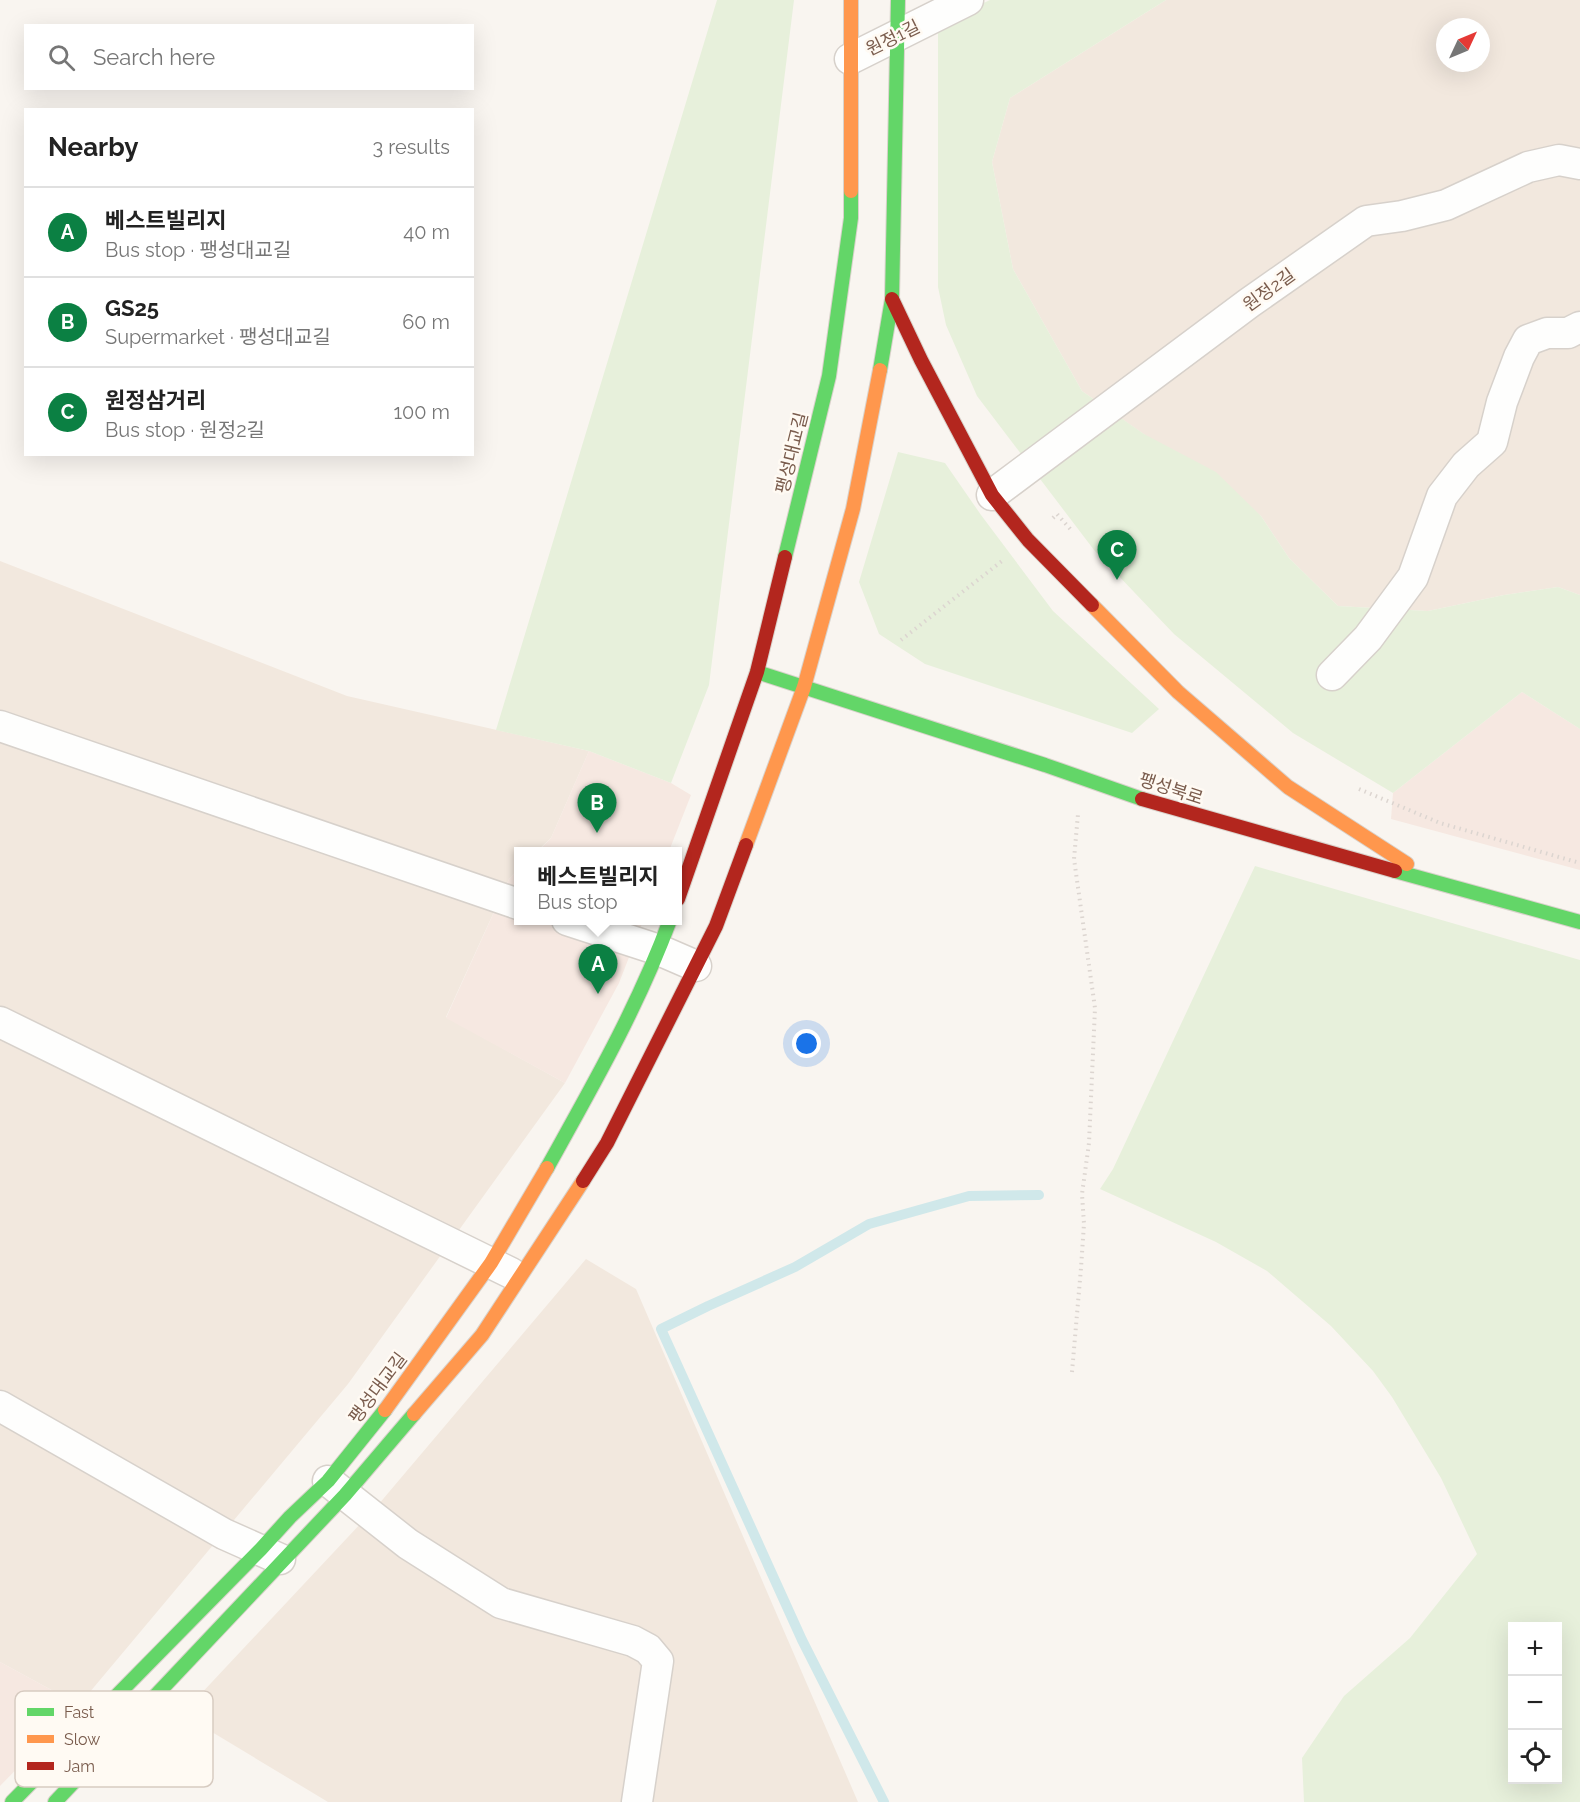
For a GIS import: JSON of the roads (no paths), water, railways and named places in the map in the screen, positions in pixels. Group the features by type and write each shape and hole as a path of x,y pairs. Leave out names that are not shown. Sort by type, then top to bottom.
{"main road":[{"name":"팽성대교길","path":"682,888 757,672 829,376 852,218 851,0"},
{"path":"153,1691 272,1555 482,1335 607,1143 716,926 804,687 853,509 892,299 898,0"},
{"path":"892,299 921,360 992,495 1028,540 1178,692 1279,780 1434,882"},
{"name":"팽성북로","path":"757,672 1165,807 1580,922"},
{"name":"팽성대교길","path":"129,1691 272,1555 290,1517 336,1488 380,1418 491,1263 546,1170 610,1056 668,925"},
{"name":"팽성대교길","path":"12,1802 28,1787"},
{"path":"55,1802 68,1787"}],"street":[{"name":"원정1길","path":"850,59 968,0"},
{"name":"원정2길","path":"992,495 1249,303 1366,221 1402,216 1446,205 1528,167 1559,160 1580,164"},
{"path":"1332,675 1368,638 1413,577 1442,496 1466,465 1492,442 1502,402 1528,340 1547,333 1568,333 1580,327"},
{"path":"0,726 514,902"},
{"path":"580,925 659,950 696,966"},
{"path":"0,1022 520,1276"},
{"path":"0,1406 224,1534 272,1555"},
{"path":"336,1488 408,1544 501,1603 633,1641 648,1649 658,1661 637,1802"}],"waterway":[{"path":"884,1802 802,1640 661,1329 795,1267 869,1224 969,1196 1039,1195"}],"place":[{"name":"원정삼거리","path":"1117,580"},
{"name":"GS25","path":"597,833"},
{"name":"베스트빌리지","path":"598,994"}]}
